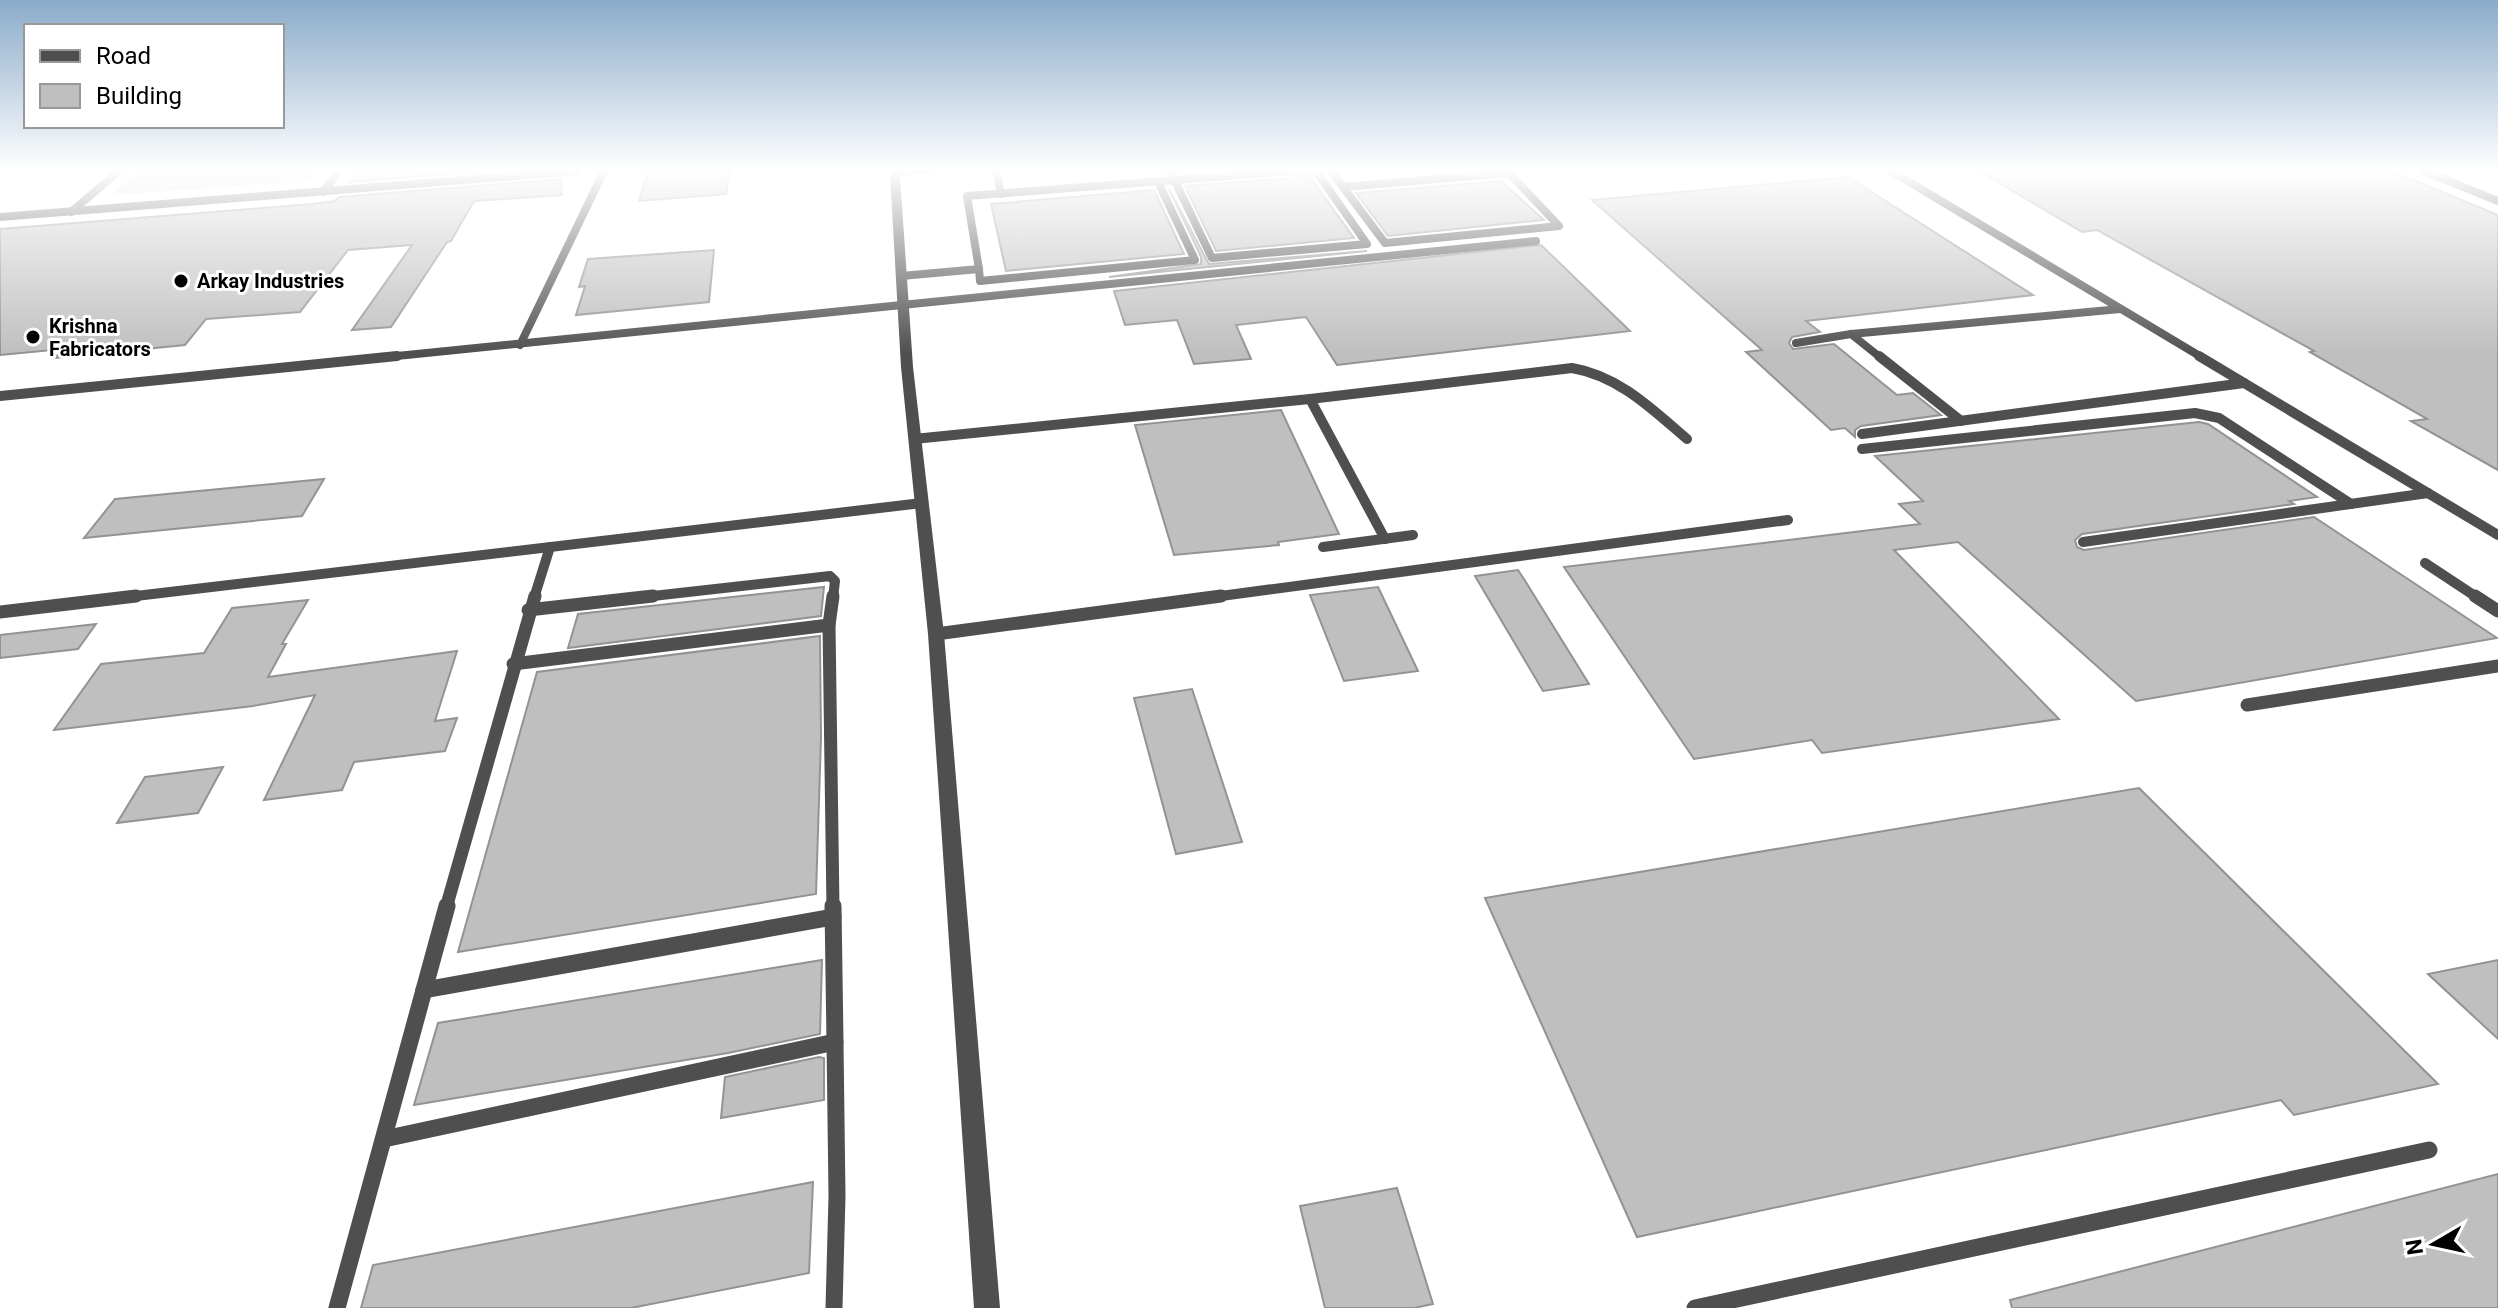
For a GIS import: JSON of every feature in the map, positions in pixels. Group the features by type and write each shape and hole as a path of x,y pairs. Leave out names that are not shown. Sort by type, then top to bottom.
{"street":[{"path":"898,232 914,439 936,634 987,1308"}],"lane":[{"path":"520,345 575,232"},
{"path":"973,232 980,281 1195,260 1182,232"},
{"path":"1199,232 1212,258 1367,244 1359,232"},
{"path":"1377,232 1385,243 1497,232"},
{"path":"1992,232 2498,535"},
{"path":"0,396 1536,241"},
{"path":"901,276 979,269"},
{"path":"1796,343 1851,334 2120,309"},
{"path":"1851,334 1961,421"},
{"path":"914,439 1584,368 1634,396 1687,439"},
{"path":"1862,434 2244,383"},
{"path":"1310,399 1385,539"},
{"path":"1862,449 2195,413 2219,418 2351,504"},
{"path":"2083,542 2428,493"},
{"path":"0,612 922,503"},
{"path":"936,634 1788,520"},
{"path":"1323,547 1413,535"},
{"path":"337,1308 528,610 550,547"},
{"path":"2425,563 2498,611"},
{"path":"528,610 830,576 835,581 829,625 837,1196 834,1308"},
{"path":"513,664 829,625"},
{"path":"2247,705 2498,666"},
{"path":"424,990 833,917"},
{"path":"384,1139 835,1042"},
{"path":"1695,1308 2429,1150"}],"building":[{"path":"0,232 456,232 391,327 352,330 412,245 348,250 300,312 206,319 185,345 55,358 63,349 0,355"},
{"path":"997,232 1174,232 1184,254 1006,271"},
{"path":"1189,232 1209,264 1367,251 1109,277 1201,264 1201,257"},
{"path":"1207,232 1350,232 1354,238 1216,251"},
{"path":"1385,232 1427,232 1388,236"},
{"path":"1628,232 1934,232 2033,295 1806,321 1820,332 1792,337 1789,343 1793,349 1834,344 1897,395 1913,393 1941,415 1861,426 1855,430 1855,437 1845,428 1831,430 1746,352 1762,350"},
{"path":"2101,232 2498,232 2498,470 2411,421 2427,419 2310,352 2314,351"},
{"path":"1541,245 1630,331 1337,365 1306,317 1236,325 1251,359 1194,364 1177,320 1125,325 1114,291"},
{"path":"714,250 709,302 576,315 585,286 579,287 588,259"},
{"path":"1281,410 1339,534 1278,542 1279,545 1174,555 1135,425"},
{"path":"2199,422 2208,424 2317,497 2289,501 2294,504 2082,534 2075,540 2077,547 2084,550 2314,517 2497,638 2136,701 1958,542 1894,550 2059,719 1822,753 1812,740 1694,759 1564,567 1920,524 1899,504 1923,501 1875,456"},
{"path":"324,479 302,516 84,538 115,499"},
{"path":"1518,570 1589,684 1543,691 1475,576"},
{"path":"824,587 821,616 568,648 578,614"},
{"path":"1378,587 1418,671 1344,681 1310,595"},
{"path":"308,600 282,644 286,644 268,677 457,651 435,721 457,718 445,751 354,762 342,790 264,800 315,695 253,706 54,730 101,664 204,653 232,608"},
{"path":"96,624 78,649 0,658 0,635"},
{"path":"820,636 821,737 816,894 458,952 537,672"},
{"path":"1192,689 1242,842 1176,854 1134,698"},
{"path":"223,767 198,813 117,823 145,777"},
{"path":"2139,788 2438,1084 2294,1115 2281,1100 1637,1237 1485,898"},
{"path":"822,960 820,1034 728,1053 414,1105 438,1023"},
{"path":"2498,960 2498,1039 2428,974"},
{"path":"824,1058 824,1100 721,1118 725,1077"},
{"path":"2498,1174 2498,1308 2012,1308 2010,1300"},
{"path":"813,1182 809,1273 631,1308 361,1308 373,1265"},
{"path":"1397,1188 1433,1304 1414,1308 1325,1308 1300,1206"}],"place":[{"name":"Arkay Industries","path":"181,281"},
{"name":"Krishna Fabricators","path":"33,337"}]}
